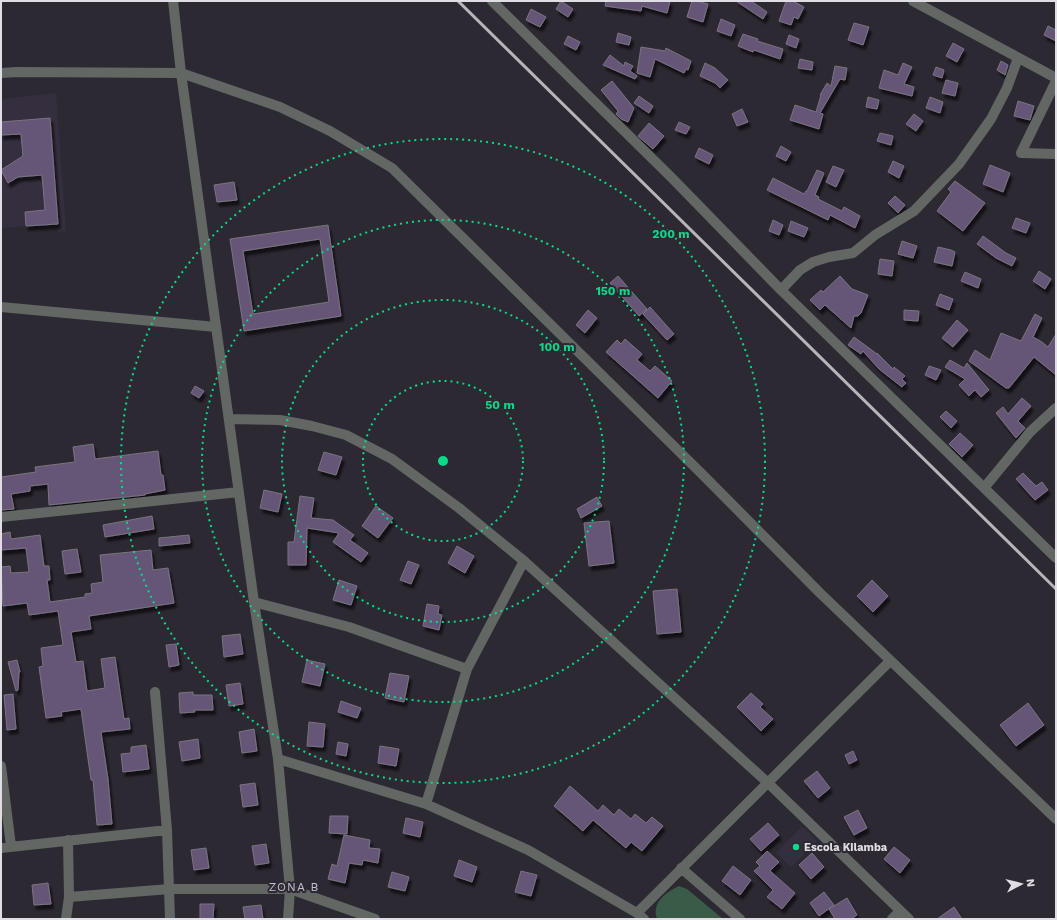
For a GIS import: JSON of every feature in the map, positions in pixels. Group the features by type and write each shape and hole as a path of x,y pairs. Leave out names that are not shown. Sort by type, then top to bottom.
{"street":[{"path":"173,1 181,73 254,602 278,760 290,889 288,919"},
{"path":"492,1 671,177 781,290 1056,558"},
{"path":"913,1 1056,80 1021,153 1056,154"},
{"path":"781,290 800,270 813,262 829,257 853,253 875,235 914,211 959,164 991,118 1007,88 1018,58"},
{"path":"1,73 181,73 280,108 330,131 392,168 702,473 820,593 1056,819"},
{"path":"1,307 216,327"},
{"path":"984,488 1030,432 1056,408"},
{"path":"229,419 280,420 312,426 346,435 392,459 459,508 524,561 768,783 909,919"},
{"path":"1,516 239,492"},
{"path":"426,804 467,669 524,561"},
{"path":"254,602 349,627 467,669"},
{"path":"278,760 426,804 528,850 640,916 682,868 890,661"},
{"path":"155,692 168,830 170,919"},
{"path":"1,766 6,847 168,830"},
{"path":"66,919 68,897 68,840"},
{"path":"682,868 740,919"},
{"path":"68,897 170,889 290,889 375,919"},
{"path":"892,919 900,911"}],"shaded area":[{"path":"56,93 66,231 58,232 57,224 1,228 1,99"},
{"name":"Escola Kilamba","path":"802,826 817,841 791,867 776,853"}],"green space":[{"path":"679,886 687,889 723,919 657,919 656,908 658,903 669,891"}],"building":[{"path":"561,1 573,9 568,17 556,9"},
{"path":"606,1 670,1 667,13 642,6 641,11 605,6"},
{"path":"692,1 708,4 703,22 687,17"},
{"path":"736,1 751,1 767,12 763,19"},
{"path":"786,1 793,1 804,7 798,19 794,17 791,25 779,21"},
{"path":"531,9 546,17 540,27 526,20"},
{"path":"721,19 735,25 731,36 717,31"},
{"path":"854,23 869,27 863,45 848,40"},
{"path":"1048,26 1056,30 1056,41 1044,35"},
{"path":"618,33 631,37 629,45 616,42"},
{"path":"743,34 758,39 757,41 783,49 780,59 754,50 753,52 738,46"},
{"path":"789,35 799,39 796,48 786,44"},
{"path":"568,36 580,42 576,50 564,44"},
{"path":"953,43 964,49 957,62 946,56"},
{"path":"641,47 665,51 666,48 691,61 688,70 686,69 684,73 655,59 650,77 637,73"},
{"path":"610,55 624,66 625,62 633,66 630,71 637,76 635,79 603,65"},
{"path":"800,59 813,62 812,70 798,68"},
{"path":"1001,61 1008,65 1005,75 997,70"},
{"path":"705,63 715,68 728,80 720,88 715,83 700,76"},
{"path":"903,63 912,67 904,84 914,87 912,96 879,88 884,70 898,75"},
{"path":"835,66 847,68 845,80 840,79 820,113 823,114 819,129 790,120 795,105 816,112 820,95 827,83 831,86"},
{"path":"936,67 944,70 942,78 933,75"},
{"path":"946,80 958,83 955,96 942,93"},
{"path":"612,81 634,108 628,122 621,119 616,114 618,111 601,90"},
{"path":"639,96 653,106 649,113 634,103"},
{"path":"868,97 879,100 877,109 866,107"},
{"path":"930,97 943,102 940,113 926,108"},
{"path":"1018,101 1034,106 1030,120 1014,116"},
{"path":"742,109 748,122 737,126 732,114"},
{"path":"914,114 923,121 916,131 906,124"},
{"path":"50,118 58,224 26,226 25,212 45,210 42,175 18,177 8,183 1,170 23,156 21,134 1,135 1,122"},
{"path":"679,122 690,127 686,134 675,130"},
{"path":"649,123 664,136 653,149 638,136"},
{"path":"880,133 893,136 891,145 877,141"},
{"path":"781,146 791,152 786,161 776,156"},
{"path":"699,148 713,155 709,164 695,157"},
{"path":"893,161 904,166 899,178 888,172"},
{"path":"990,165 1010,173 1003,192 983,184"},
{"path":"833,166 844,170 836,187 826,182"},
{"path":"817,170 824,173 815,195 819,197 818,199 842,211 844,207 860,216 855,228 830,215 828,220 767,190 773,178 804,194 807,191"},
{"path":"955,181 985,203 963,231 937,211 951,192 948,189"},
{"path":"234,182 237,200 217,202 214,185"},
{"path":"895,196 905,205 898,213 888,203"},
{"path":"1016,218 1030,223 1026,233 1012,228"},
{"path":"773,220 783,225 779,235 769,231"},
{"path":"791,221 808,228 804,237 788,231"},
{"path":"328,225 341,316 244,331 230,239","holes":["320,239 329,302 253,314 243,251"]},
{"path":"983,236 1006,253 1016,258 1012,266 996,258 977,244"},
{"path":"902,241 917,246 913,258 898,254"},
{"path":"938,247 955,252 952,266 934,262"},
{"path":"880,259 894,261 892,276 878,274"},
{"path":"1039,271 1051,279 1045,289 1033,281"},
{"path":"965,272 981,279 978,288 961,281"},
{"path":"618,276 647,309 639,316 610,283"},
{"path":"840,276 852,289 868,295 861,313 858,316 854,316 851,328 825,305 820,310 810,300 821,290 823,292"},
{"path":"940,294 953,299 949,310 936,305"},
{"path":"650,307 674,334 667,340 643,314"},
{"path":"588,310 597,318 585,333 576,325"},
{"path":"904,310 919,311 918,321 904,320"},
{"path":"1035,314 1042,318 1033,337 1048,347 1056,334 1056,375 1034,357 1009,388 1006,388 969,361 975,350 990,360 1001,333 1021,341"},
{"path":"957,320 968,330 953,347 942,338"},
{"path":"854,337 877,353 893,369 894,367 905,376 902,379 906,383 902,387 879,369 863,351 861,354 848,345"},
{"path":"625,339 642,354 637,360 650,371 655,366 672,381 658,398 606,352 617,340 621,344"},
{"path":"950,360 964,368 967,363 989,390 981,397 975,390 969,396 959,385 965,379 945,367"},
{"path":"929,366 941,370 936,380 925,375"},
{"path":"195,386 204,391 199,398 191,393"},
{"path":"1022,398 1031,406 1018,421 1025,428 1016,438 996,413 1003,407 1008,414"},
{"path":"946,411 957,421 951,428 940,417"},
{"path":"960,433 973,445 962,457 949,444"},
{"path":"93,444 95,459 158,451 161,475 163,475 165,490 145,495 49,505 48,484 30,486 30,491 11,494 14,509 1,510 1,477 36,472 35,467 75,462 73,447"},
{"path":"324,452 342,457 336,475 318,470"},
{"path":"1023,473 1036,486 1042,482 1048,490 1035,500 1016,479"},
{"path":"264,490 282,494 278,512 260,508"},
{"path":"300,496 314,498 311,518 333,520 354,535 350,540 368,553 361,562 333,542 339,533 307,528 306,565 288,565 288,542 294,542"},
{"path":"597,497 602,506 581,518 577,509"},
{"path":"376,506 393,518 378,538 362,526"},
{"path":"152,516 154,529 105,537 103,525"},
{"path":"609,521 614,563 589,566 584,523"},
{"path":"10,532 11,539 40,535 44,566 49,566 50,580 47,580 50,602 85,597 85,594 92,593 91,584 103,582 100,555 151,550 153,570 168,568 174,603 89,616 91,629 71,632 76,662 83,661 87,691 105,688 101,659 115,657 124,719 129,718 130,729 101,732 108,779 112,824 97,825 93,780 91,780 81,709 61,712 62,716 46,718 39,667 43,666 41,648 63,645 58,611 29,615 27,603 3,606 1,567 10,566 11,573 29,572 26,548 1,550 1,534"},
{"path":"189,535 190,543 159,546 159,538"},
{"path":"457,546 474,556 465,573 448,563"},
{"path":"77,549 81,572 65,574 62,551"},
{"path":"408,561 419,565 411,584 400,580"},
{"path":"339,580 357,586 351,605 333,600"},
{"path":"872,580 888,596 873,612 857,596"},
{"path":"677,589 681,632 657,634 653,591"},
{"path":"427,604 439,606 438,614 442,615 439,630 423,626"},
{"path":"240,634 243,654 224,657 222,636"},
{"path":"176,644 179,665 169,667 166,645"},
{"path":"17,660 20,672 18,690 16,691 8,662"},
{"path":"307,660 325,664 320,686 302,682"},
{"path":"390,673 409,676 404,702 385,698"},
{"path":"240,683 243,704 229,706 226,685"},
{"path":"193,692 193,695 212,695 213,710 194,710 195,712 180,713 179,693"},
{"path":"751,693 763,704 760,707 773,719 761,731 737,707"},
{"path":"13,694 16,729 7,730 4,695"},
{"path":"341,701 361,708 357,718 338,712"},
{"path":"1028,703 1044,725 1016,746 1000,725"},
{"path":"309,722 325,724 323,747 307,746"},
{"path":"254,729 257,751 242,753 239,732"},
{"path":"198,739 200,758 182,761 179,742"},
{"path":"338,742 348,744 346,756 336,754"},
{"path":"146,745 149,769 123,772 121,754 131,753 131,747"},
{"path":"380,746 399,749 396,766 378,763"},
{"path":"853,751 857,760 849,764 845,755"},
{"path":"817,771 830,788 818,798 804,781"},
{"path":"255,783 258,805 243,807 240,785"},
{"path":"570,786 598,811 603,805 614,815 619,809 631,819 635,814 646,823 652,817 663,826 642,851 631,842 626,848 593,820 583,831 554,806"},
{"path":"858,810 867,828 854,835 844,817"},
{"path":"330,816 348,816 347,834 329,833"},
{"path":"406,818 423,822 420,837 403,833"},
{"path":"768,823 779,835 761,851 750,839"},
{"path":"344,835 370,840 369,848 380,849 378,863 363,860 362,865 349,863 345,883 328,879 332,864 337,866"},
{"path":"266,844 269,863 255,865 252,846"},
{"path":"894,847 910,860 900,873 884,859"},
{"path":"206,848 209,868 194,870 191,850"},
{"path":"767,851 779,862 770,871 795,893 782,909 767,897 773,890 754,871 760,866 756,862"},
{"path":"812,853 824,867 811,879 799,865"},
{"path":"459,860 477,867 472,882 454,876"},
{"path":"733,866 751,880 740,895 722,881"},
{"path":"521,871 537,875 531,896 515,892"},
{"path":"392,872 409,877 405,891 388,887"},
{"path":"48,883 51,904 34,905 32,885"},
{"path":"824,892 834,905 819,916 810,903"},
{"path":"847,898 857,915 851,919 835,919 829,909"},
{"path":"200,904 214,904 213,919 200,919"},
{"path":"261,905 263,919 245,919 243,907"},
{"path":"954,907 962,919 937,919"}],"railway":[{"path":"458,1 1056,589"}],"place":[{"name":"Escola Kilamba","path":"796,847"}],"district":[{"name":"ZONA B","path":"294,887"}]}
